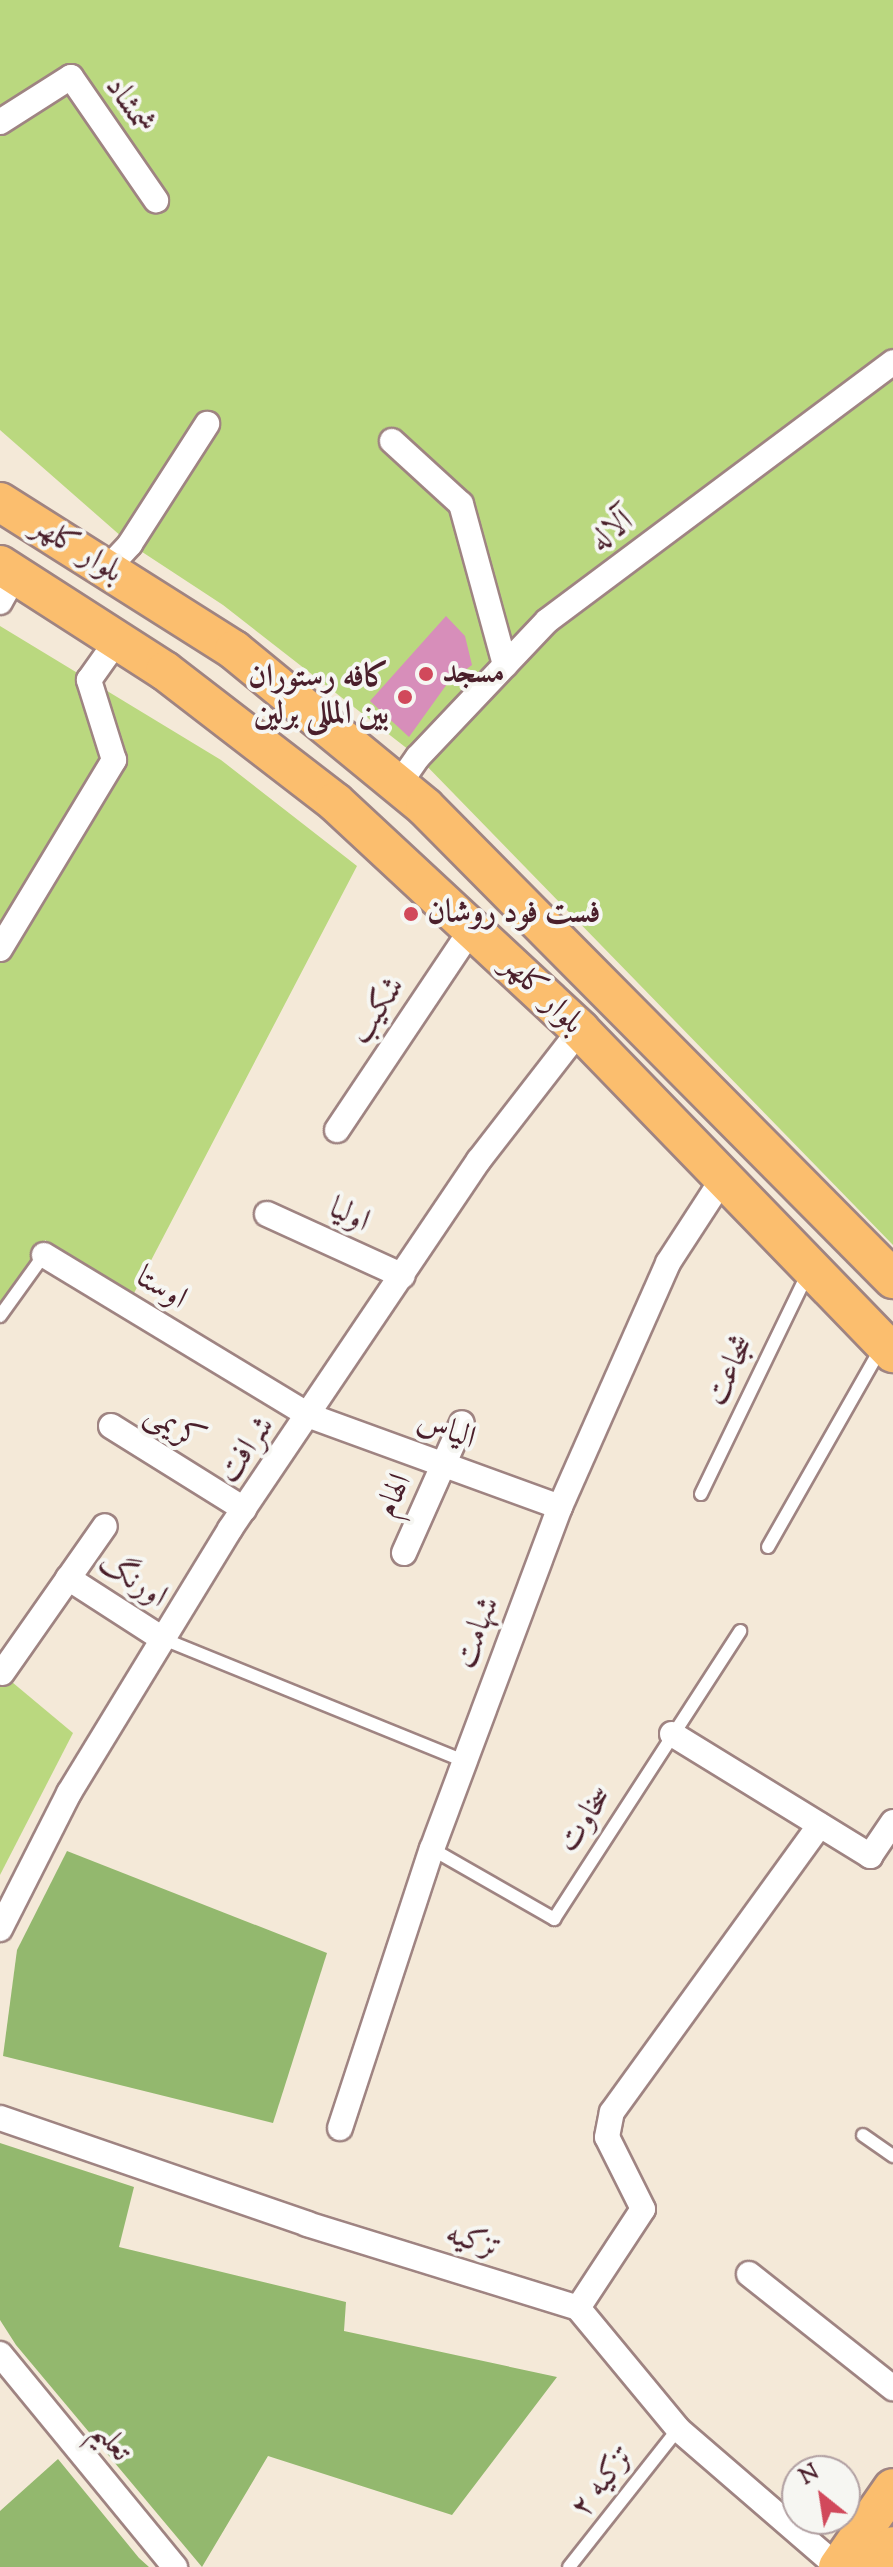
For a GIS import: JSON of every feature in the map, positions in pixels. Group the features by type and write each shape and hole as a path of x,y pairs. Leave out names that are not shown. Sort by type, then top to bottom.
{"main road":[{"name":"بلوار کلهر","path":"0,502 234,650 399,784 511,887 893,1279"},
{"name":"بلوار کلهر","path":"5,580 118,639 335,802 580,1030 809,1270 888,1348"},
{"path":"838,2567 893,2488"},
{"path":"877,2567 893,2546"}],"street":[{"name":"شمشاد","path":"0,122 71,77 156,200"},
{"name":"آلاله","path":"399,784 547,621 893,362"},
{"path":"107,569 130,544 207,424"},
{"path":"392,441 461,504 505,665"},
{"path":"0,949 114,760 89,680 118,639"},
{"name":"شکیب","path":"337,1130 472,928"},
{"name":"شرافت","path":"0,1929 69,1793 161,1638 244,1509 310,1416 479,1160 580,1030"},
{"name":"شهامت","path":"340,2128 432,1849 560,1507 662,1277 722,1180"},
{"name":"اولیا","path":"267,1214 403,1276"},
{"name":"اوستا","path":"44,1255 310,1416"},
{"name":"الیاس","path":"310,1416 560,1507"},
{"name":"الهام","path":"404,1553 462,1423"},
{"name":"کریمی","path":"111,1426 244,1509"},
{"path":"2,1673 105,1526"},
{"name":"اورنگ","path":"68,1578 161,1638"},
{"path":"672,1734 870,1856 893,1822"},
{"path":"820,1825 612,2112 607,2137 643,2209 578,2308 678,2429 838,2567"},
{"name":"تزکیه","path":"0,2118 307,2224 578,2308"},
{"path":"749,2274 893,2388"},
{"name":"تعلیم","path":"0,2354 175,2567"}],"lane":[{"name":"اوستا","path":"0,1316 44,1255"},
{"name":"شجاعت","path":"701,1494 809,1270"},
{"path":"768,1547 888,1348"},
{"name":"سخاوت","path":"432,1849 554,1919 740,1631"},
{"path":"161,1638 464,1761"},
{"path":"863,2135 893,2156"},
{"name":"تزکیه ۲","path":"569,2567 678,2429"}],"green space":[{"path":"0,0 893,0 893,1245 418,757 223,605 130,544 0,430"},
{"path":"0,626 221,760 357,866 133,1295 45,1240 0,1303"},
{"path":"0,1672 73,1733 0,1875"},
{"path":"67,1851 327,1953 273,2123 3,2056 17,1950"},
{"path":"0,2143 134,2187 119,2247 346,2302 344,2331 557,2377 452,2515 268,2456 202,2567 16,2345 0,2320"},
{"path":"58,2459 149,2567 0,2567 0,2511"}],"building":[{"name":"مسجد","path":"446,616 465,636 472,665 447,684 409,737 370,701"}],"place":[{"name":"مسجد","path":"426,674"},
{"name":"کافه رستوران بین المللی برلین","path":"405,697"},
{"name":"فست فود روشان","path":"411,914"}]}
